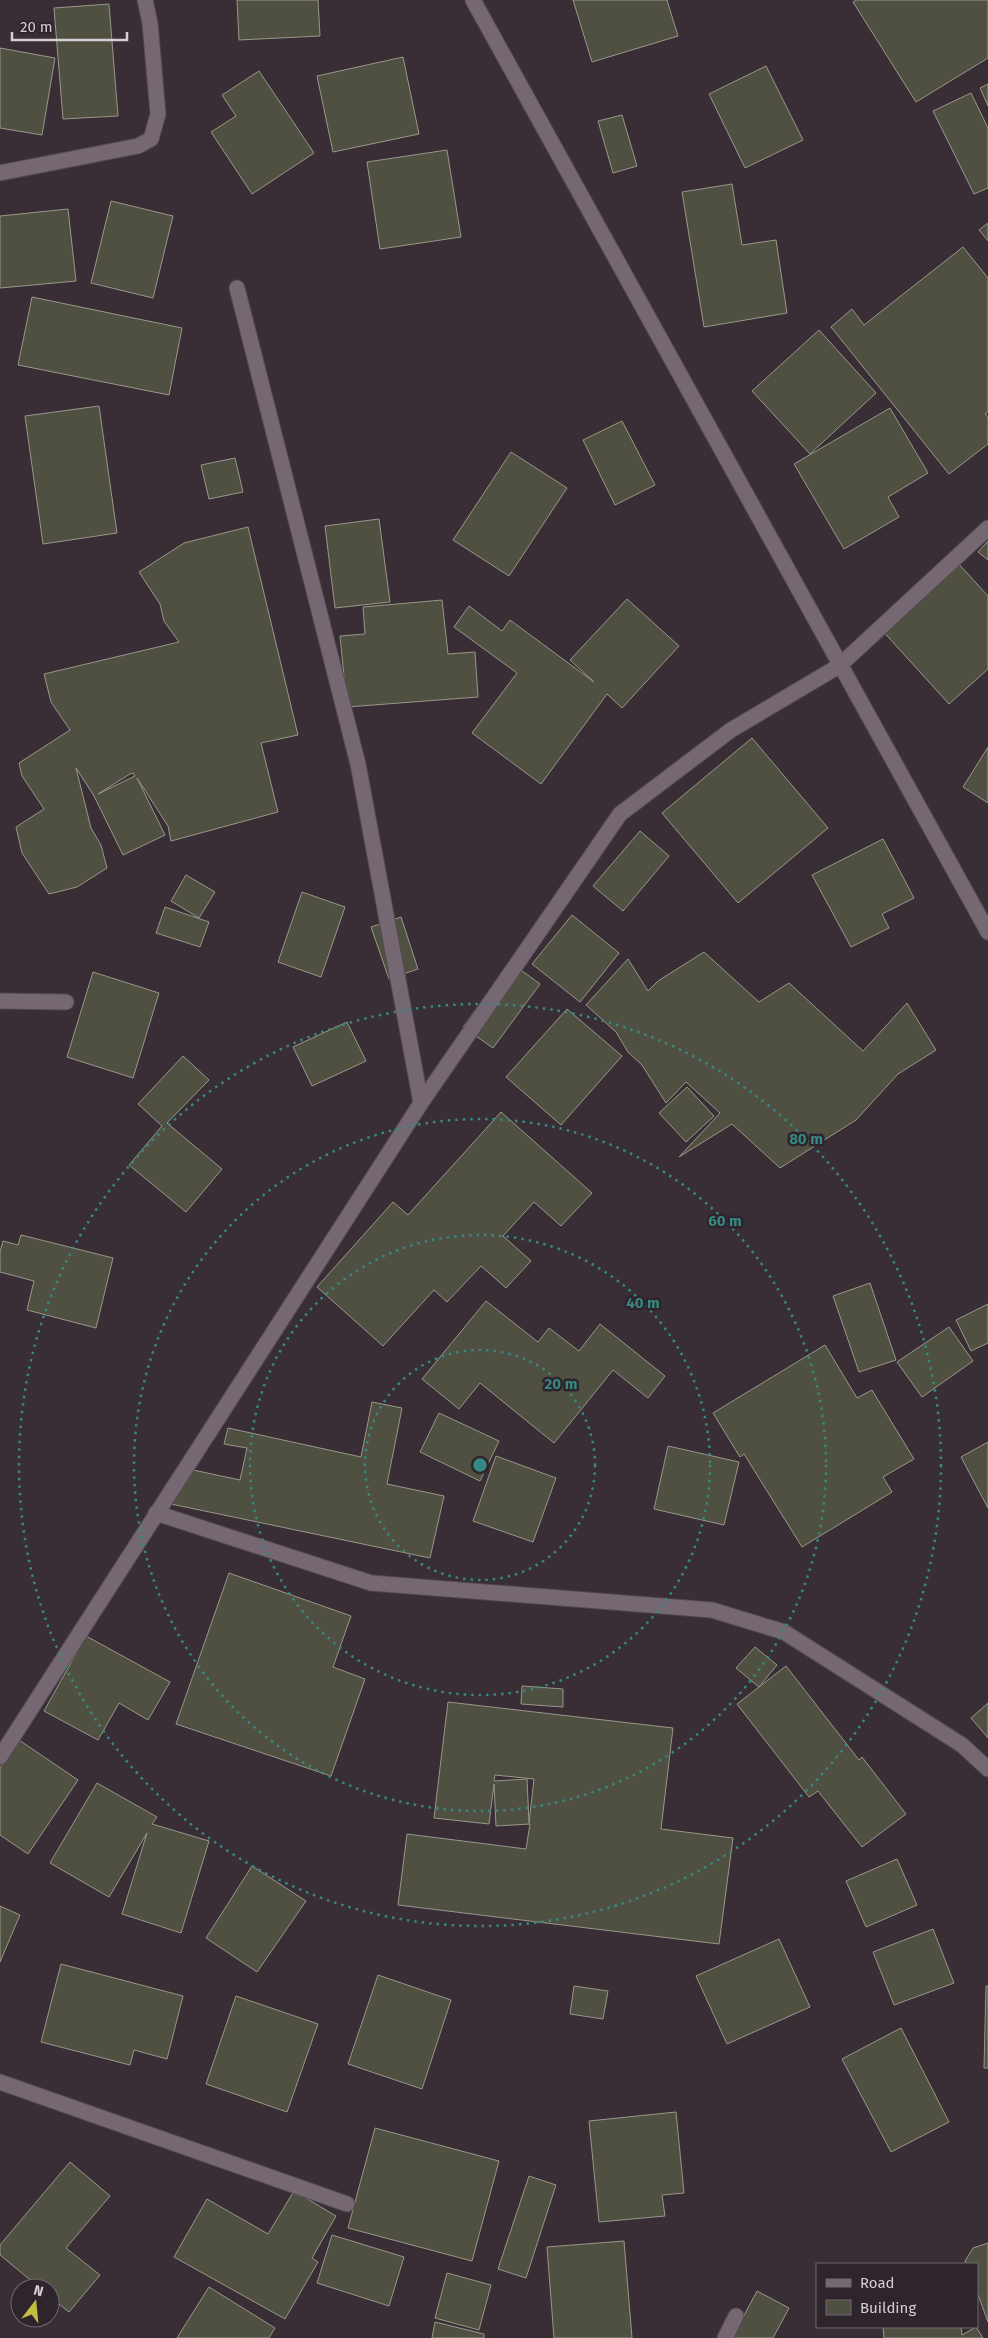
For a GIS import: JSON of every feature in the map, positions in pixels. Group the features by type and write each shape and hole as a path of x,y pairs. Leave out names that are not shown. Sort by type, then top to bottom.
{"street":[{"path":"0,173 138,146 151,139 158,114 150,23 145,0"},
{"path":"473,0 839,666 988,932"},
{"path":"238,288 358,764 421,1103"},
{"path":"0,1757 421,1103 620,814 731,730 839,666 988,528"},
{"path":"0,1001 66,1002"},
{"path":"156,1513 371,1583 712,1610 784,1632 962,1745 988,1769"},
{"path":"0,2082 348,2204"},
{"path":"725,2338 736,2316"}],"building":[{"path":"237,0 318,0 320,36 239,40"},
{"path":"573,0 667,0 678,36 592,62"},
{"path":"856,0 988,0 988,58 916,102 853,2"},
{"path":"109,4 118,116 63,119 54,8"},
{"path":"0,48 55,58 42,135 0,128"},
{"path":"403,57 419,134 333,152 317,76"},
{"path":"766,66 803,140 745,168 709,94"},
{"path":"259,71 314,153 252,194 211,132 236,116 222,95"},
{"path":"988,84 988,106 980,88"},
{"path":"971,93 988,128 988,188 974,194 933,111"},
{"path":"622,115 637,166 613,173 598,121"},
{"path":"447,150 461,237 380,249 367,162"},
{"path":"732,184 742,245 776,240 787,313 704,327 682,192"},
{"path":"111,201 173,216 153,298 91,283"},
{"path":"68,209 76,281 0,288 0,216"},
{"path":"988,223 988,241 979,230"},
{"path":"963,247 988,278 988,412 985,414 988,417 988,444 949,474 831,327 852,309 864,325"},
{"path":"32,297 182,328 169,395 18,365"},
{"path":"819,330 876,393 810,454 752,391"},
{"path":"99,406 117,533 43,544 25,416"},
{"path":"890,408 928,473 888,497 899,517 844,549 794,464"},
{"path":"622,421 655,485 615,505 583,440"},
{"path":"511,452 567,488 509,576 453,540"},
{"path":"235,458 243,492 209,499 201,465"},
{"path":"379,519 390,602 335,608 325,526"},
{"path":"248,527 298,735 261,743 278,812 171,841 168,826 137,778 165,835 123,855 94,796 76,768 91,828 101,845 107,868 77,887 49,894 22,853 16,827 44,809 22,776 19,763 70,730 51,702 44,674 179,642 164,621 160,604 139,572 184,543","holes":["133,773 135,776 98,794 130,774"]},
{"path":"988,541 988,560 978,552"},
{"path":"956,561 988,596 988,669 949,704 880,628"},
{"path":"627,599 679,646 622,708 607,694 541,784 472,733 517,673 454,627 469,606 502,631 510,620 594,682 570,660"},
{"path":"442,600 448,654 475,652 478,697 347,707 340,636 365,634 363,607"},
{"path":"752,738 828,828 738,903 662,813"},
{"path":"988,747 988,803 963,787"},
{"path":"640,831 669,856 623,911 593,886"},
{"path":"883,839 914,898 882,914 889,928 851,947 812,875"},
{"path":"186,875 215,892 199,918 171,901"},
{"path":"302,892 345,907 321,977 278,962"},
{"path":"165,907 209,922 200,947 156,933"},
{"path":"572,915 619,953 580,1002 532,964"},
{"path":"401,917 418,969 389,979 371,927"},
{"path":"704,952 759,1002 789,983 863,1051 907,1003 936,1050 898,1074 856,1120 780,1168 732,1124 679,1157 720,1113 686,1082 666,1103 642,1065 628,1052 616,1032 586,1005 628,959 648,991 658,981"},
{"path":"510,962 540,984 493,1048 463,1027"},
{"path":"93,972 159,993 133,1078 67,1057"},
{"path":"567,1009 622,1056 561,1125 506,1077"},
{"path":"347,1022 366,1061 312,1086 293,1047"},
{"path":"183,1056 209,1080 167,1123 222,1169 186,1212 129,1165 162,1126 138,1104"},
{"path":"687,1087 714,1116 686,1142 659,1113"},
{"path":"501,1112 592,1193 561,1226 534,1202 503,1236 531,1261 506,1288 481,1266 447,1302 434,1290 383,1346 317,1287 393,1202 408,1215"},
{"path":"21,1235 113,1258 96,1328 27,1310 34,1281 0,1272 0,1252 3,1241 18,1245"},
{"path":"870,1283 896,1360 859,1372 833,1296"},
{"path":"486,1301 538,1342 549,1328 579,1351 600,1324 665,1376 648,1398 613,1370 554,1443 480,1383 459,1409 422,1379"},
{"path":"988,1304 988,1343 971,1351 956,1320"},
{"path":"949,1327 973,1361 922,1397 897,1362"},
{"path":"825,1345 857,1398 872,1390 914,1459 883,1477 892,1492 802,1547 744,1454 740,1457 713,1413"},
{"path":"372,1402 402,1408 387,1484 444,1496 430,1558 171,1504 179,1467 240,1480 247,1448 224,1444 228,1428 361,1457"},
{"path":"439,1413 499,1441 480,1481 420,1452"},
{"path":"988,1442 988,1508 961,1457"},
{"path":"668,1446 739,1462 724,1525 654,1509"},
{"path":"496,1456 556,1478 533,1542 473,1521"},
{"path":"229,1573 351,1616 333,1667 365,1679 331,1776 176,1724"},
{"path":"86,1636 170,1682 148,1720 119,1703 98,1740 44,1711"},
{"path":"755,1647 777,1665 759,1687 736,1668"},
{"path":"786,1666 859,1760 862,1757 906,1814 862,1847 818,1791 809,1797 737,1704"},
{"path":"522,1686 563,1689 563,1707 521,1704"},
{"path":"448,1702 673,1728 661,1829 733,1838 719,1944 398,1905 407,1834 526,1849 530,1824 496,1826 494,1784 489,1824 434,1818","holes":["495,1775 534,1779 529,1823 527,1779 494,1781"]},
{"path":"988,1703 988,1738 971,1718"},
{"path":"19,1740 78,1780 28,1854 0,1835 0,1768"},
{"path":"97,1783 157,1817 152,1824 209,1841 181,1933 122,1914 147,1833 109,1897 50,1863"},
{"path":"897,1859 917,1905 866,1927 846,1881"},
{"path":"252,1866 306,1901 257,1972 206,1938"},
{"path":"0,1906 20,1915 0,1962"},
{"path":"933,1929 954,1983 894,2005 873,1952"},
{"path":"779,1939 810,2007 727,2044 696,1976"},
{"path":"61,1964 183,1996 167,2059 134,2050 130,2065 41,2042"},
{"path":"378,1975 451,2000 422,2089 348,2064"},
{"path":"574,1986 608,1991 603,2019 570,2014"},
{"path":"986,1986 988,1986 988,2068 984,2068"},
{"path":"236,1996 318,2024 287,2112 206,2084"},
{"path":"901,2028 949,2122 891,2152 842,2059"},
{"path":"676,2112 684,2193 662,2195 665,2216 599,2222 589,2121"},
{"path":"375,2128 499,2161 472,2261 348,2228"},
{"path":"70,2162 110,2196 66,2248 100,2275 69,2312 60,2305 60,2278 28,2278 0,2255 0,2245"},
{"path":"529,2176 556,2185 526,2278 498,2269"},
{"path":"294,2191 336,2216 312,2258 318,2262 285,2319 174,2257 207,2199 268,2234"},
{"path":"332,2235 404,2257 389,2306 317,2283"},
{"path":"624,2241 632,2338 554,2338 547,2247"},
{"path":"988,2243 988,2322 978,2295 978,2263 966,2263 965,2261 973,2248"},
{"path":"447,2273 491,2285 479,2330 435,2318"},
{"path":"209,2287 275,2328 269,2338 177,2338"},
{"path":"757,2291 789,2308 773,2338 732,2338"},
{"path":"435,2322 484,2334 484,2338 432,2338"},
{"path":"883,2328 961,2328 962,2335 977,2328 983,2338 884,2338"}]}
